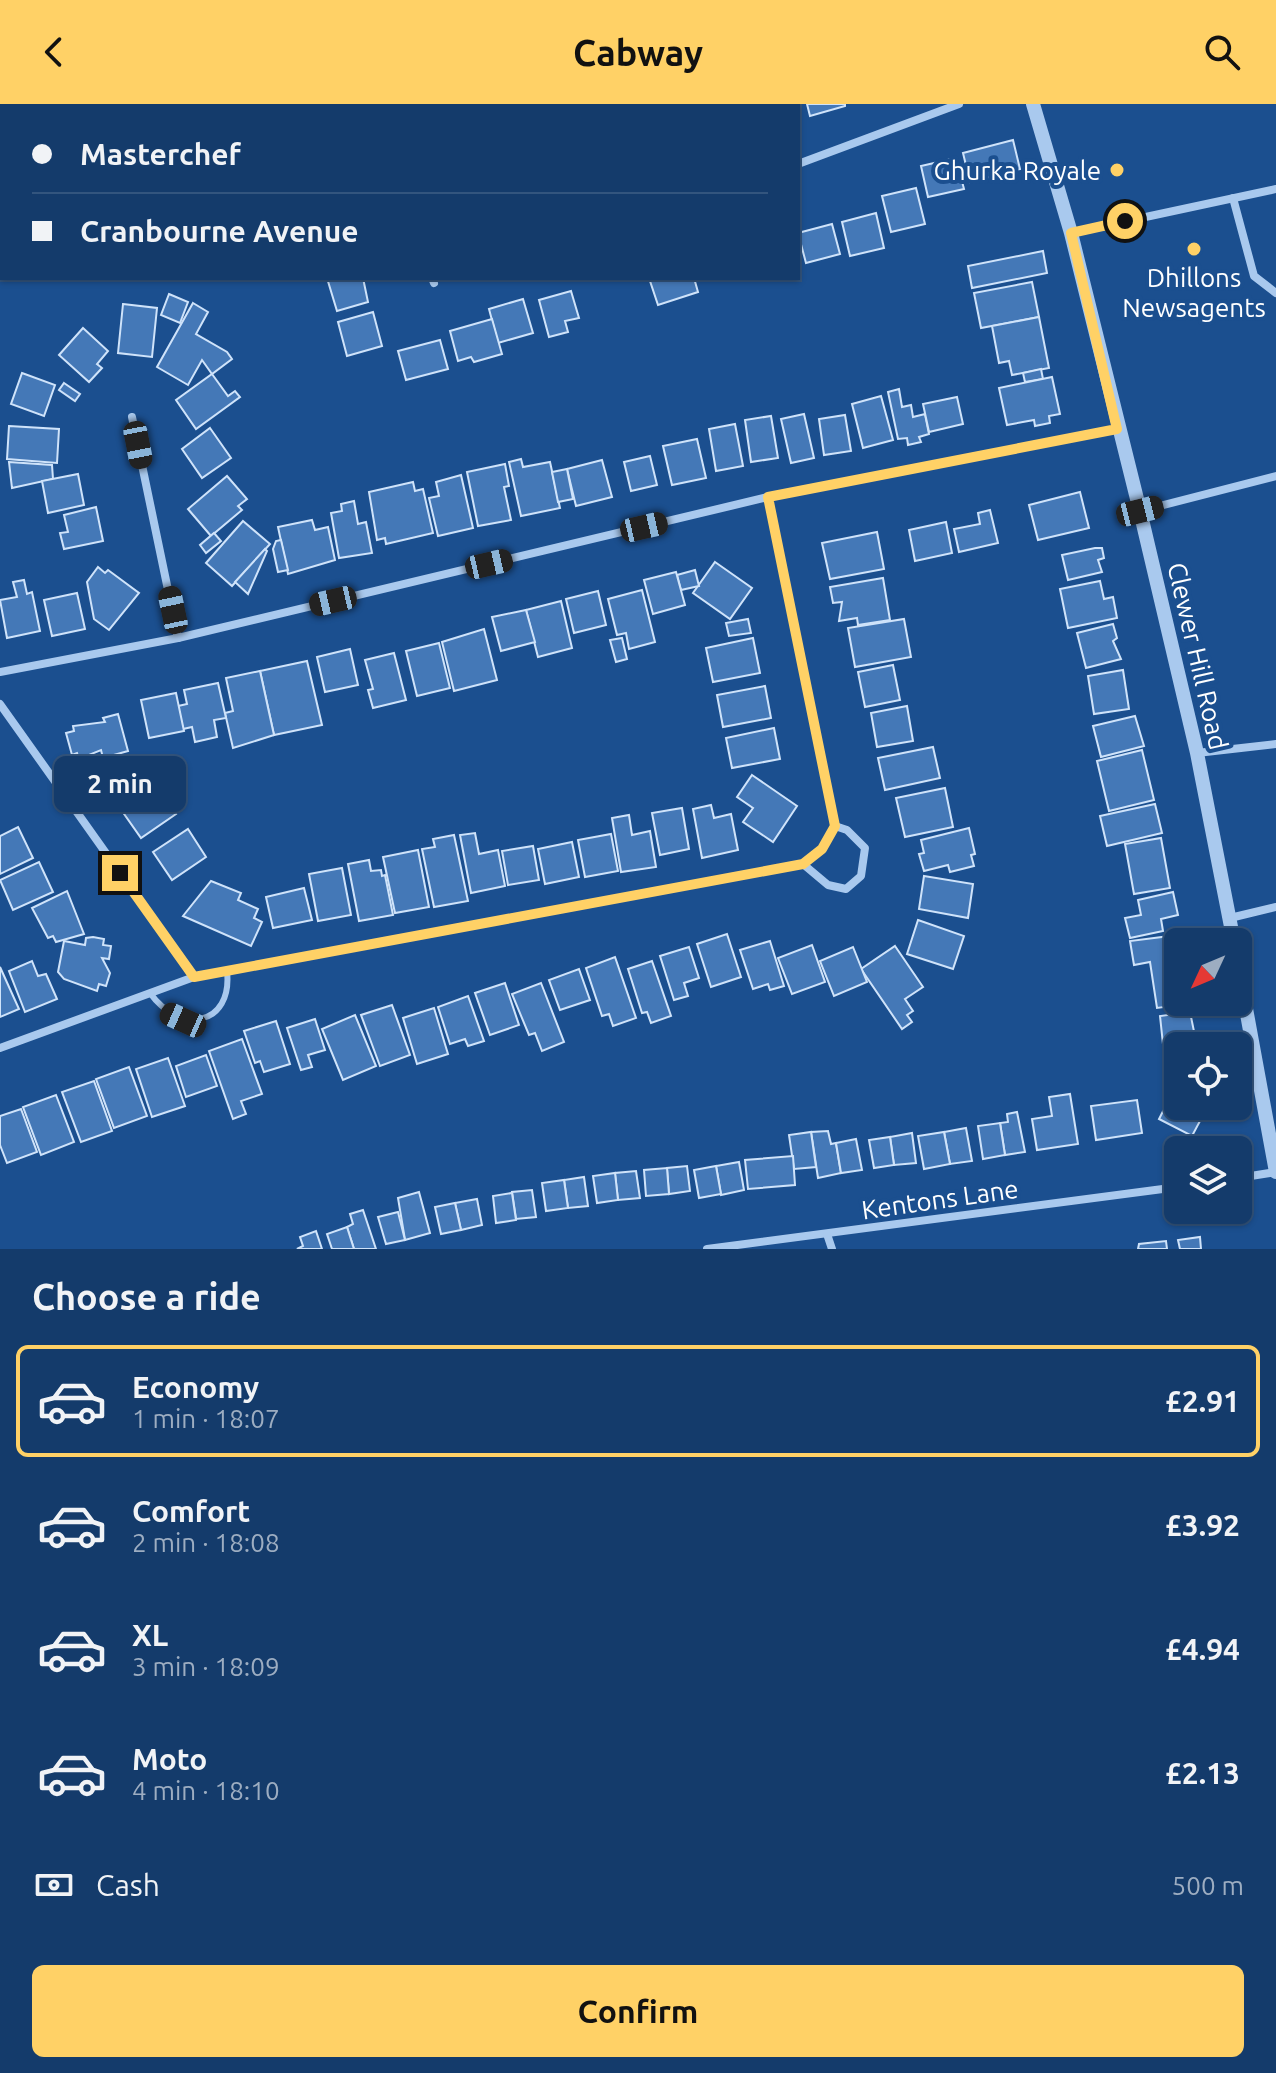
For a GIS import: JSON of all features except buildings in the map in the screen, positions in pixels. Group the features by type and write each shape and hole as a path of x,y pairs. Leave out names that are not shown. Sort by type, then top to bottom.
{"street":[{"path":"800,163 959,104"},
{"name":"Clewer Hill Road","path":"1033,104 1071,233 1117,429 1140,511 1197,753 1232,928"},
{"path":"1071,233 1276,189"},
{"path":"1233,198 1254,276 1276,293"},
{"path":"132,417 178,638"},
{"path":"0,672 178,638 768,497 1117,429"},
{"path":"1140,511 1276,476"},
{"path":"0,1048 194,977 803,864 822,849 835,826 768,497"},
{"path":"0,704 4,719 194,977"},
{"path":"1197,753 1276,744"},
{"path":"803,864 828,885 846,889 861,876 865,848 847,830 835,826"},
{"path":"1230,918 1276,907"},
{"path":"1247,1016 1276,1172 1252,1176"},
{"name":"Kentons Lane","path":"707,1249 1164,1189"},
{"path":"827,1234 832,1249"}],"lane":[{"path":"150,993 163,1011 183,1020 202,1020 222,1003 229,988 227,971"}],"place":[{"name":"Ghurka Royale","path":"1117,170"},
{"name":"Dhillons Newsagents","path":"1194,249"}],"route":[{"path":"120,873 194,977 803,864 822,849 835,826 768,497 1117,429 1071,233 1125,221"}]}
